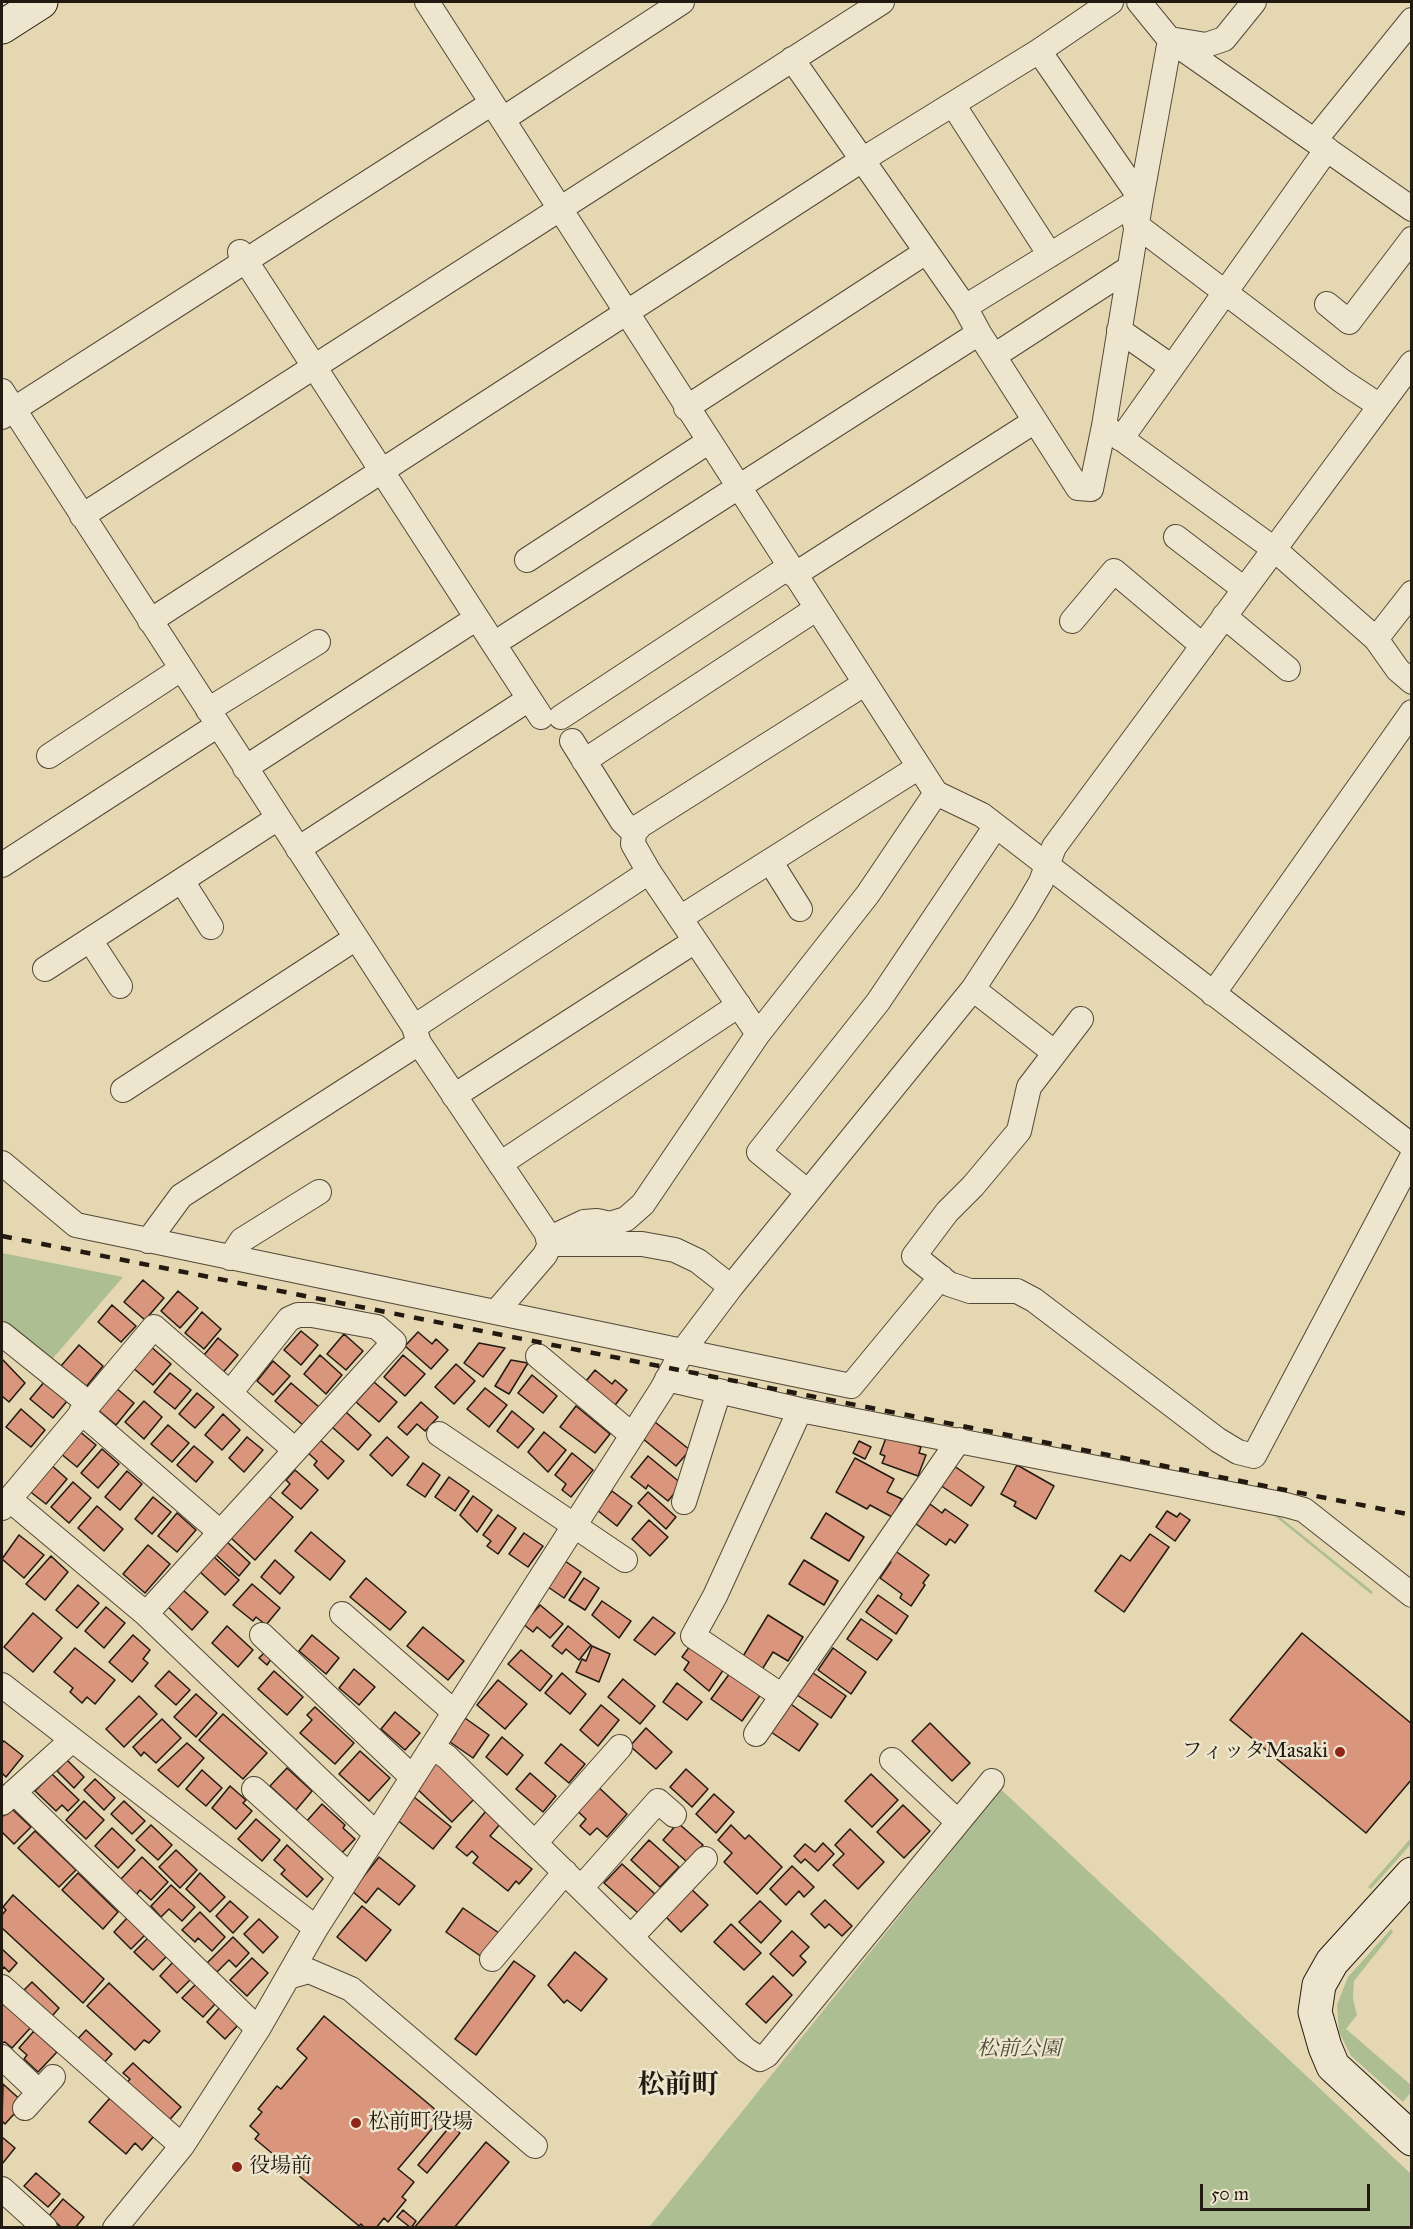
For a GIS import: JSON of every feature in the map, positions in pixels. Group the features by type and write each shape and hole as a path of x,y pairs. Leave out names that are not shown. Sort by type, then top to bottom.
{"street":[{"path":"2,27 41,2"},
{"path":"428,2 738,489 936,793 982,815 1412,1146"},
{"path":"549,1242 279,818 82,516 5,406 243,256 682,2"},
{"path":"82,516 882,2"},
{"path":"150,621 862,160 954,106 1111,2"},
{"path":"1139,2 1170,40 1412,209"},
{"path":"1170,40 1206,45 1224,39 1254,2"},
{"path":"1113,433 1172,367 1226,291 1321,145 1412,20"},
{"path":"792,59 965,307 979,333 1078,488 1091,489 1113,433 1119,330 1135,224 1170,40"},
{"path":"1039,51 1141,199"},
{"path":"954,106 1050,255"},
{"path":"965,307 1141,199"},
{"path":"1135,224 1342,381 1380,406"},
{"path":"1327,304 1349,322 1412,239"},
{"path":"686,408 926,252"},
{"path":"243,256 477,618 544,711"},
{"path":"994,356 1128,269"},
{"path":"1119,330 1172,367"},
{"path":"506,636 979,333"},
{"path":"115,2228 182,2146 258,2028 349,1875 632,1435 682,1352 731,1287 973,989 1024,911 1054,848 1410,367"},
{"path":"298,849 791,571 1035,421"},
{"path":"1113,433 1274,549 1376,639 1398,670 1409,676"},
{"path":"527,560 708,442"},
{"path":"1176,537 1245,589"},
{"path":"1072,621 1114,571 1203,646"},
{"path":"1376,639 1412,593"},
{"path":"634,833 621,821 578,751 816,609"},
{"path":"1224,616 1288,669"},
{"path":"245,768 477,618"},
{"path":"2,866 318,642"},
{"path":"49,756 181,669"},
{"path":"758,1034 650,872 633,844 634,833 641,825 864,684"},
{"path":"1213,994 1412,712"},
{"path":"680,918 919,767"},
{"path":"496,1312 545,1255 549,1242 584,1222 597,1221 610,1224 626,1219 643,1204 758,1034 868,894 936,793"},
{"path":"45,969 279,818"},
{"path":"808,1192 759,1152 878,1002 996,826"},
{"path":"770,861 800,909"},
{"path":"148,1241 181,1196 650,872"},
{"path":"182,881 211,927"},
{"path":"123,1090 356,938"},
{"path":"90,940 120,986"},
{"path":"454,1096 695,940"},
{"path":"973,989 1055,1053"},
{"path":"500,1164 739,1005"},
{"path":"1081,1019 1029,1087 1022,1107 1019,1131 974,1186 946,1212 914,1256 949,1284 970,1291 1017,1291 1034,1300 1218,1440 1238,1452 1254,1456 1412,1157"},
{"path":"2,1162 76,1225 851,1386 941,1277"},
{"path":"230,1258 242,1240 319,1192"},
{"path":"549,1242 642,1245 675,1250 698,1261 731,1287"},
{"path":"146,1614 394,1342 377,1327 312,1315 298,1315 289,1319 230,1393"},
{"path":"296,1450 154,1327 5,1503 146,1614 376,1834"},
{"path":"2,1334 220,1532"},
{"path":"538,1356 632,1435"},
{"path":"667,1379 800,1410 1304,1510 1412,1595"},
{"path":"684,1502 719,1391"},
{"path":"783,1696 693,1636 714,1596 800,1410"},
{"path":"439,1434 573,1527 625,1560"},
{"path":"756,1734 959,1440"},
{"path":"342,1614 454,1712"},
{"path":"262,1635 412,1777"},
{"path":"2,1685 316,1928"},
{"path":"72,1740 8,1798 258,2028"},
{"path":"432,1747 447,1757 746,2050 760,2058 767,2055 992,1781"},
{"path":"535,1843 620,1747"},
{"path":"892,1760 957,1821"},
{"path":"254,1789 349,1875"},
{"path":"492,1959 658,1802 674,1815"},
{"path":"631,1937 705,1859"},
{"path":"1412,1874 1332,1962 1319,1985 1316,2012 1324,2047 1333,2066 1412,2139"},
{"path":"288,1977 309,1971 351,1989 535,2146"},
{"path":"2,1987 182,2146"},
{"path":"2,2057 39,2092"},
{"path":"2,2189 45,2228"}],"green space":[{"path":"2,1253 123,1277 48,1364 2,1327"},
{"path":"1271,1513 1275,1513 1373,1592 1371,1594"},
{"name":"松前公園","path":"992,1781 1411,2174 1411,2227 650,2226 954,1848"},
{"path":"1411,1838 1411,1844 1371,1889 1368,1887"},
{"path":"1391,1929 1393,1932 1354,1981 1353,1999 1357,2015 1346,2029 1411,2085 1411,2092 1403,2102 1351,2056 1339,2032 1337,2005 1348,1977"}],"building":[{"path":"143,1280 164,1298 145,1320 124,1302"},
{"path":"178,1291 198,1308 180,1328 161,1311"},
{"path":"112,1305 136,1326 121,1342 98,1322"},
{"path":"202,1312 221,1329 204,1349 185,1333"},
{"path":"301,1331 318,1345 301,1365 284,1350"},
{"path":"418,1332 432,1344 436,1339 448,1350 431,1369 405,1346"},
{"path":"344,1334 363,1351 346,1370 327,1354"},
{"path":"218,1338 238,1355 220,1376 200,1360"},
{"path":"479,1343 505,1348 483,1377 464,1363"},
{"path":"79,1345 103,1366 86,1387 61,1366"},
{"path":"150,1346 171,1364 153,1385 132,1367"},
{"path":"320,1355 342,1375 326,1394 304,1374"},
{"path":"403,1355 425,1374 405,1396 384,1377"},
{"path":"2,1359 25,1383 9,1402 2,1396"},
{"path":"511,1360 528,1363 509,1394 495,1386"},
{"path":"273,1361 290,1376 273,1395 257,1381"},
{"path":"456,1364 475,1381 454,1404 435,1387"},
{"path":"595,1370 612,1384 615,1380 627,1390 612,1409 582,1386"},
{"path":"170,1373 191,1390 175,1409 154,1392"},
{"path":"532,1375 557,1396 543,1413 518,1393"},
{"path":"45,1381 68,1400 53,1418 30,1399"},
{"path":"374,1382 397,1402 379,1422 356,1402"},
{"path":"291,1383 319,1407 304,1426 275,1401"},
{"path":"116,1388 134,1403 116,1425 98,1410"},
{"path":"485,1388 507,1405 489,1427 467,1409"},
{"path":"197,1393 214,1407 195,1428 179,1414"},
{"path":"144,1401 162,1417 144,1439 125,1422"},
{"path":"421,1402 438,1417 425,1431 417,1424 407,1435 398,1427"},
{"path":"576,1406 610,1434 595,1453 560,1427"},
{"path":"21,1409 45,1430 31,1447 6,1427"},
{"path":"512,1411 534,1429 518,1448 497,1431"},
{"path":"346,1412 371,1435 358,1450 332,1427"},
{"path":"223,1414 240,1430 222,1450 205,1435"},
{"path":"655,1422 690,1450 676,1466 642,1438"},
{"path":"168,1425 189,1443 172,1462 151,1444"},
{"path":"79,1431 96,1445 77,1467 60,1453"},
{"path":"544,1432 566,1450 548,1472 528,1452"},
{"path":"887,1435 921,1447 919,1453 926,1455 918,1476 882,1463 885,1456 880,1454"},
{"path":"247,1437 263,1450 244,1472 229,1458"},
{"path":"387,1437 409,1457 392,1476 370,1455"},
{"path":"319,1439 344,1461 328,1479 314,1465 317,1461 307,1452"},
{"path":"859,1441 871,1447 865,1459 853,1453"},
{"path":"194,1446 213,1462 196,1482 177,1465"},
{"path":"102,1449 119,1464 98,1488 81,1473"},
{"path":"572,1453 593,1470 571,1497 562,1490 566,1484 555,1475"},
{"path":"648,1456 682,1484 668,1501 648,1485 646,1489 631,1477"},
{"path":"855,1458 894,1479 887,1492 902,1499 892,1517 870,1505 867,1509 836,1492"},
{"path":"423,1463 440,1475 425,1497 407,1485"},
{"path":"950,1463 984,1487 971,1506 937,1483"},
{"path":"50,1464 67,1479 46,1504 28,1490"},
{"path":"1017,1465 1054,1486 1036,1519 1014,1506 1016,1502 1001,1494"},
{"path":"295,1470 318,1490 301,1509 282,1493 290,1484 286,1480"},
{"path":"127,1471 142,1484 120,1510 105,1497"},
{"path":"449,1477 469,1491 455,1511 435,1497"},
{"path":"73,1482 91,1498 69,1523 51,1507"},
{"path":"612,1491 632,1506 617,1526 597,1510"},
{"path":"648,1492 676,1517 666,1529 638,1503"},
{"path":"269,1496 293,1517 255,1560 231,1538"},
{"path":"473,1496 492,1510 477,1532 460,1515"},
{"path":"153,1497 171,1512 152,1534 135,1519"},
{"path":"930,1504 942,1513 945,1509 968,1525 955,1543 950,1539 946,1545 916,1524"},
{"path":"97,1506 123,1529 104,1551 78,1528"},
{"path":"1167,1511 1177,1517 1180,1513 1190,1520 1175,1541 1156,1527"},
{"path":"177,1513 196,1530 177,1552 158,1536"},
{"path":"826,1513 864,1537 849,1561 811,1538"},
{"path":"498,1515 516,1528 498,1554 487,1546 491,1541 483,1535"},
{"path":"649,1520 668,1537 650,1556 632,1539"},
{"path":"311,1532 345,1561 330,1580 295,1551"},
{"path":"524,1533 543,1546 528,1567 509,1554"},
{"path":"1150,1534 1169,1547 1124,1612 1095,1591 1121,1555 1130,1561"},
{"path":"19,1535 44,1555 24,1578 2,1559"},
{"path":"226,1541 250,1563 239,1576 215,1554"},
{"path":"148,1545 170,1564 145,1593 123,1574"},
{"path":"894,1550 929,1575 911,1606 900,1598 902,1594 880,1578 891,1562 887,1560"},
{"path":"51,1556 68,1572 45,1600 26,1584"},
{"path":"213,1556 239,1580 225,1595 199,1571"},
{"path":"275,1560 294,1577 280,1594 261,1577"},
{"path":"804,1560 838,1581 824,1605 789,1584"},
{"path":"565,1561 581,1572 564,1598 548,1587"},
{"path":"366,1578 406,1612 390,1630 350,1597"},
{"path":"584,1578 599,1588 585,1610 569,1600"},
{"path":"252,1584 280,1608 266,1625 256,1617 253,1621 233,1605"},
{"path":"78,1585 99,1603 77,1628 56,1610"},
{"path":"183,1590 208,1612 192,1630 168,1607"},
{"path":"878,1595 908,1616 896,1634 866,1612"},
{"path":"602,1601 631,1621 619,1638 592,1615"},
{"path":"540,1605 563,1624 550,1638 537,1627 533,1632 523,1624"},
{"path":"106,1607 125,1623 104,1648 85,1631"},
{"path":"33,1613 62,1638 33,1672 4,1647"},
{"path":"768,1615 803,1637 788,1661 773,1652 761,1671 742,1658"},
{"path":"653,1617 675,1633 655,1655 634,1640"},
{"path":"861,1619 892,1640 877,1660 847,1639"},
{"path":"227,1626 253,1650 238,1667 212,1643"},
{"path":"568,1626 591,1645 579,1660 566,1649 562,1654 552,1646"},
{"path":"423,1627 464,1661 448,1680 407,1646"},
{"name":"フィッタMasaki","path":"1302,1633 1412,1724 1412,1779 1366,1833 1230,1720"},
{"path":"133,1635 150,1650 143,1659 148,1663 132,1682 109,1662"},
{"path":"312,1635 339,1658 326,1674 299,1651"},
{"path":"693,1642 726,1666 709,1691 684,1670 689,1662 682,1657"},
{"path":"592,1646 610,1654 599,1682 576,1672 582,1659 586,1661"},
{"path":"75,1648 115,1680 95,1704 87,1697 82,1703 70,1692 73,1688 54,1672"},
{"path":"833,1648 866,1672 851,1694 818,1670"},
{"path":"521,1650 552,1676 540,1691 508,1664"},
{"path":"265,1652 272,1658 267,1665 259,1658"},
{"path":"354,1669 375,1687 359,1705 339,1688"},
{"path":"733,1669 764,1690 742,1721 711,1699"},
{"path":"169,1671 190,1690 176,1705 155,1686"},
{"path":"274,1671 303,1697 287,1715 258,1689"},
{"path":"562,1673 586,1694 570,1714 545,1693"},
{"path":"813,1673 846,1696 831,1718 797,1695"},
{"path":"623,1679 655,1706 640,1724 608,1697"},
{"path":"498,1680 527,1704 505,1729 477,1705"},
{"path":"677,1683 702,1702 687,1720 663,1702"},
{"path":"196,1694 217,1713 196,1737 174,1717"},
{"path":"139,1696 157,1714 124,1747 106,1729"},
{"path":"788,1702 818,1724 799,1751 768,1730"},
{"path":"601,1705 619,1720 598,1746 580,1730"},
{"path":"315,1707 354,1743 335,1764 300,1733 312,1720 307,1715"},
{"path":"395,1712 420,1733 405,1750 381,1729"},
{"path":"223,1714 267,1753 243,1779 199,1740"},
{"path":"462,1716 489,1735 473,1758 450,1742 456,1733 451,1730"},
{"path":"162,1719 181,1738 156,1763 144,1752 141,1756 133,1747"},
{"path":"930,1723 970,1763 952,1781 912,1741"},
{"path":"646,1728 672,1752 656,1769 630,1746"},
{"path":"502,1737 523,1755 507,1775 486,1757"},
{"path":"4,1741 23,1756 6,1777 2,1773 2,1743"},
{"path":"187,1743 204,1758 178,1787 158,1770"},
{"path":"561,1744 585,1764 569,1783 545,1763"},
{"path":"360,1751 390,1778 369,1801 339,1774"},
{"path":"438,1759 477,1796 452,1822 413,1785"},
{"path":"67,1760 84,1777 74,1788 57,1771"},
{"path":"287,1768 312,1791 296,1810 270,1786"},
{"path":"686,1769 708,1789 692,1807 670,1787"},
{"path":"202,1770 222,1788 206,1806 186,1789"},
{"path":"530,1773 556,1796 543,1812 516,1789"},
{"path":"52,1774 79,1800 68,1811 62,1805 56,1811 35,1791"},
{"path":"871,1774 898,1800 872,1827 845,1801"},
{"path":"95,1779 115,1798 104,1810 84,1790"},
{"path":"594,1783 627,1814 607,1837 597,1828 590,1835 580,1826 586,1819 573,1807"},
{"path":"230,1786 246,1800 243,1803 252,1811 236,1829 212,1808"},
{"path":"714,1794 734,1812 716,1833 696,1814"},
{"path":"414,1797 451,1827 433,1849 396,1819"},
{"path":"84,1801 104,1820 86,1839 66,1820"},
{"path":"124,1801 145,1821 132,1834 111,1814"},
{"path":"322,1804 345,1825 343,1828 355,1839 340,1855 305,1823"},
{"path":"903,1805 930,1831 904,1858 877,1832"},
{"path":"11,1808 31,1827 14,1844 2,1832 2,1817"},
{"path":"486,1811 501,1823 490,1836 532,1869 519,1884 516,1881 508,1891 473,1863 478,1857 472,1851 467,1856 456,1847"},
{"path":"256,1819 280,1840 262,1861 238,1839"},
{"path":"678,1823 703,1845 687,1862 663,1840"},
{"path":"151,1825 172,1845 158,1860 136,1840"},
{"path":"731,1825 745,1839 749,1835 782,1867 757,1894 724,1862 732,1853 718,1840"},
{"path":"112,1828 135,1850 118,1868 95,1846"},
{"path":"850,1829 884,1862 858,1889 833,1865 844,1854 835,1845"},
{"path":"35,1831 76,1870 59,1887 18,1848"},
{"path":"649,1840 679,1867 660,1887 631,1860"},
{"path":"823,1843 834,1854 818,1871 805,1859 801,1863 794,1856 805,1844 815,1852"},
{"path":"287,1845 323,1879 307,1897 281,1874 285,1870 274,1860"},
{"path":"176,1850 197,1870 180,1888 159,1867"},
{"path":"142,1857 168,1882 151,1900 140,1890 136,1895 120,1880"},
{"path":"379,1857 415,1886 399,1905 378,1888 366,1903 352,1891"},
{"path":"622,1864 655,1894 638,1913 604,1883"},
{"path":"792,1866 814,1887 804,1897 799,1891 786,1905 770,1889"},
{"path":"78,1873 118,1912 103,1929 62,1890"},
{"path":"200,1873 225,1897 210,1912 186,1889"},
{"path":"171,1885 195,1907 182,1921 169,1909 161,1917 151,1906"},
{"path":"688,1886 708,1905 681,1932 662,1913"},
{"path":"13,1895 104,1979 83,2003 2,1928 2,1915 6,1910 3,1907"},
{"path":"825,1900 852,1926 842,1936 829,1924 825,1928 811,1914"},
{"path":"230,1901 248,1917 233,1933 216,1916"},
{"path":"760,1901 781,1921 761,1943 739,1922"},
{"path":"362,1906 391,1930 366,1961 337,1937"},
{"path":"463,1908 499,1933 482,1957 446,1932"},
{"path":"200,1912 225,1937 212,1951 198,1938 195,1942 182,1930"},
{"path":"128,1917 146,1934 131,1949 114,1932"},
{"path":"259,1919 278,1937 263,1953 244,1934"},
{"path":"731,1924 761,1953 744,1970 714,1942"},
{"path":"792,1931 809,1947 800,1956 806,1962 793,1976 770,1954"},
{"path":"149,1937 168,1955 153,1970 134,1952"},
{"path":"233,1937 249,1953 236,1967 229,1960 217,1972 207,1963"},
{"path":"2,1949 17,1963 9,1972 4,1967 2,1970"},
{"path":"575,1952 607,1979 581,2011 567,2000 564,2003 548,1985"},
{"path":"252,1958 268,1973 247,1996 230,1980"},
{"path":"174,1961 192,1978 177,1993 160,1976"},
{"path":"514,1961 535,1976 476,2055 455,2039"},
{"path":"773,1976 792,1995 766,2023 746,2004"},
{"path":"32,1982 59,2008 47,2022 22,1999 27,1993 24,1990"},
{"path":"109,1983 160,2031 149,2043 144,2040 135,2050 87,2006"},
{"path":"197,1983 217,2002 203,2017 182,1998"},
{"path":"2,2000 33,2025 12,2048 5,2042 2,2043"},
{"path":"221,2006 239,2024 225,2039 207,2022"},
{"path":"324,2016 443,2116 398,2169 414,2182 402,2197 406,2200 388,2222 384,2218 376,2228 365,2228 361,2224 359,2226 255,2139 259,2134 250,2126 262,2112 258,2109 277,2086 281,2089 307,2058 297,2049"},
{"path":"86,2030 112,2054 100,2067 74,2043"},
{"path":"34,2031 57,2052 38,2072 24,2059 27,2055 19,2048"},
{"path":"133,2063 181,2107 163,2127 122,2088 130,2079 123,2073"},
{"path":"3,2084 24,2103 5,2124 2,2121"},
{"path":"110,2098 154,2136 142,2150 135,2143 126,2154 89,2122"},
{"path":"451,2125 460,2133 427,2173 418,2165"},
{"path":"2,2137 15,2148 2,2164"},
{"path":"486,2142 509,2162 454,2228 414,2228"},
{"path":"36,2173 60,2194 48,2207 24,2186"},
{"path":"63,2199 84,2217 75,2228 62,2228 49,2216"},
{"path":"403,2210 416,2221 411,2228 397,2217"}],"railway":[{"path":"2,1236 1412,1515"}],"place":[{"name":"フィッタMasaki","path":"1340,1752"},
{"name":"松前町役場","path":"356,2123"},
{"name":"役場前","path":"237,2167"}],"district":[{"name":"松前町","path":"678,2086"}]}
